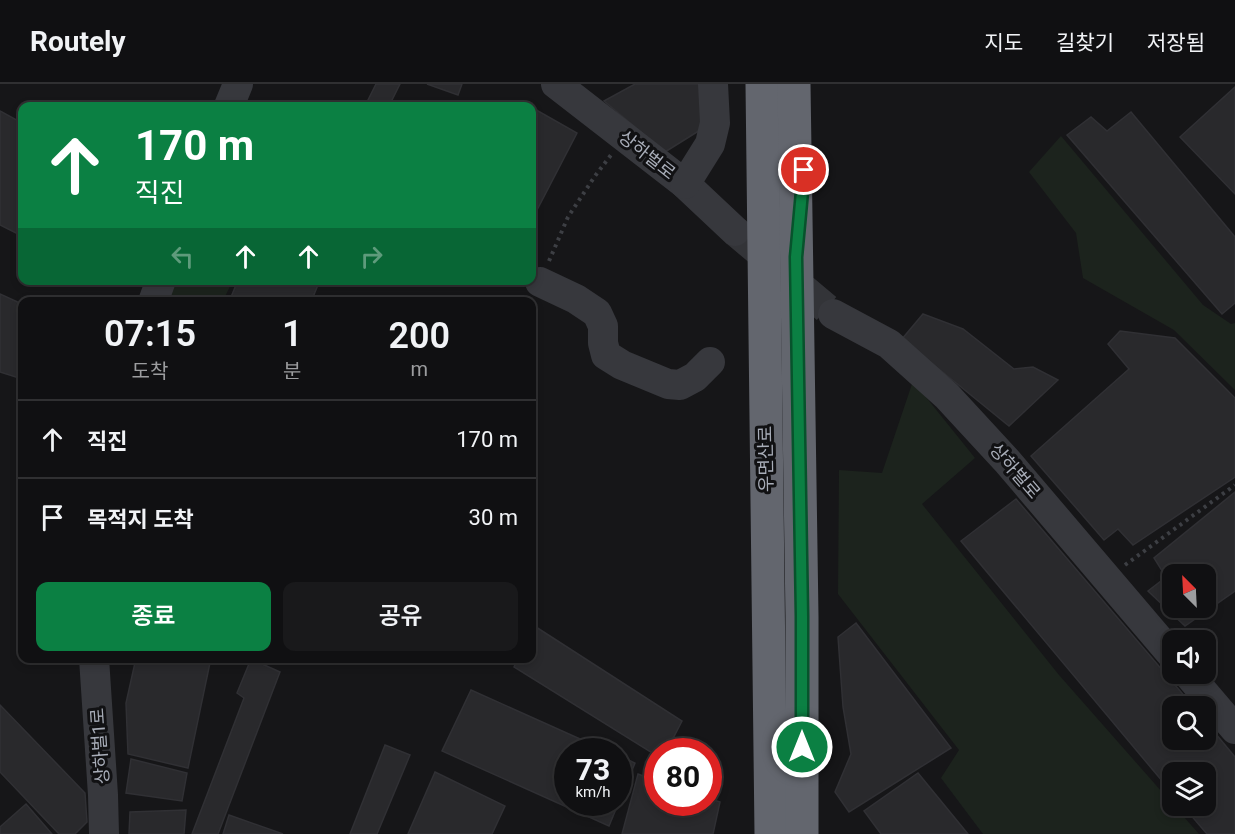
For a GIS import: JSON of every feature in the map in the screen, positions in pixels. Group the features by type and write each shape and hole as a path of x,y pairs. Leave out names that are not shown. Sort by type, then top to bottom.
{"highway":[{"name":"우면산로","path":"762,84 771,834"},
{"name":"우면산로","path":"794,84 802,628 802,834"},
{"path":"796,257 811,84"}],"street":[{"path":"231,102 238,84"},
{"name":"상하벌로","path":"556,84 685,184 735,231"},
{"path":"685,184 710,144 715,123 713,84"},
{"path":"540,282 576,299 597,313 603,326 606,355 622,365 668,384 680,385 695,377 710,362"},
{"name":"상하벌로","path":"833,314 889,344 947,396 1007,461 1162,643"},
{"name":"상하벌1로","path":"94,663 104,795 104,834"},
{"path":"1197,684 1235,729"}],"path":[{"path":"540,282 568,217 595,176 625,138"},
{"path":"1107,578 1235,485"}],"shaded area":[{"path":"1061,136 1203,305 1231,324 1235,323 1235,390 1174,330 1083,278 1076,233 1029,172"},
{"path":"166,285 231,285 225,297 159,297"},
{"path":"913,381 975,458 922,504 1059,675 1162,792 1162,816 1183,816 1199,834 983,834 941,778 959,750 838,594 839,470 882,473"}],"building":[{"path":"376,84 400,84 391,102 367,102"},
{"path":"427,84 462,84 458,95"},
{"path":"635,84 700,84 705,127 665,152 604,101"},
{"path":"1235,87 1235,194 1180,137"},
{"path":"536,110 577,133 536,210"},
{"path":"0,111 18,121 18,234 0,225"},
{"path":"1131,112 1235,237 1235,303 1222,314 1067,135 1091,117 1107,131"},
{"path":"236,285 318,285 313,297 231,297"},
{"path":"0,294 18,302 18,378 0,372"},
{"path":"923,314 963,329 1014,369 1033,367 1058,380 1009,426 902,339"},
{"path":"1120,331 1175,338 1235,398 1235,477 1133,545 1118,529 1104,540 1031,456 1129,369 1108,344"},
{"path":"1235,492 1235,591 1216,604 1216,564 1162,564 1162,571 1154,558"},
{"path":"1016,499 1162,670 1162,684 1174,684 1184,696 1162,696 1162,750 1216,750 1216,734 1235,757 1235,834 1207,834 1192,816 1216,816 1216,762 1162,762 1162,781 961,541"},
{"path":"1162,580 1162,604 1148,591"},
{"path":"1177,618 1196,618 1185,626"},
{"path":"856,623 951,748 849,812 835,792 851,754 843,707 838,637"},
{"path":"536,627 682,721 673,738 644,738 644,748 632,740 632,738 628,738 514,667 516,663 536,663"},
{"path":"135,663 210,663 188,768 128,754 126,703"},
{"path":"249,663 260,663 280,672 218,834 192,834 244,698 237,693"},
{"path":"471,690 578,738 554,738 554,801 442,751"},
{"path":"0,705 85,793 87,822 75,834 59,834 0,772"},
{"path":"385,745 410,755 377,834 350,834"},
{"path":"131,759 187,773 182,801 126,793"},
{"path":"435,772 505,806 492,834 408,834"},
{"path":"918,773 968,834 881,834 864,811"},
{"path":"638,774 644,776 644,816 717,816 713,834 622,834 627,816 632,816 632,796"},
{"path":"26,804 52,834 0,833 0,827"},
{"path":"186,810 184,834 129,834 130,812"},
{"path":"229,815 283,834 223,834"},
{"path":"587,816 613,816 609,826"}],"tunnel":[{"path":"735,231 833,314"}],"route":[{"path":"802,747 796,257 804,170"}]}
